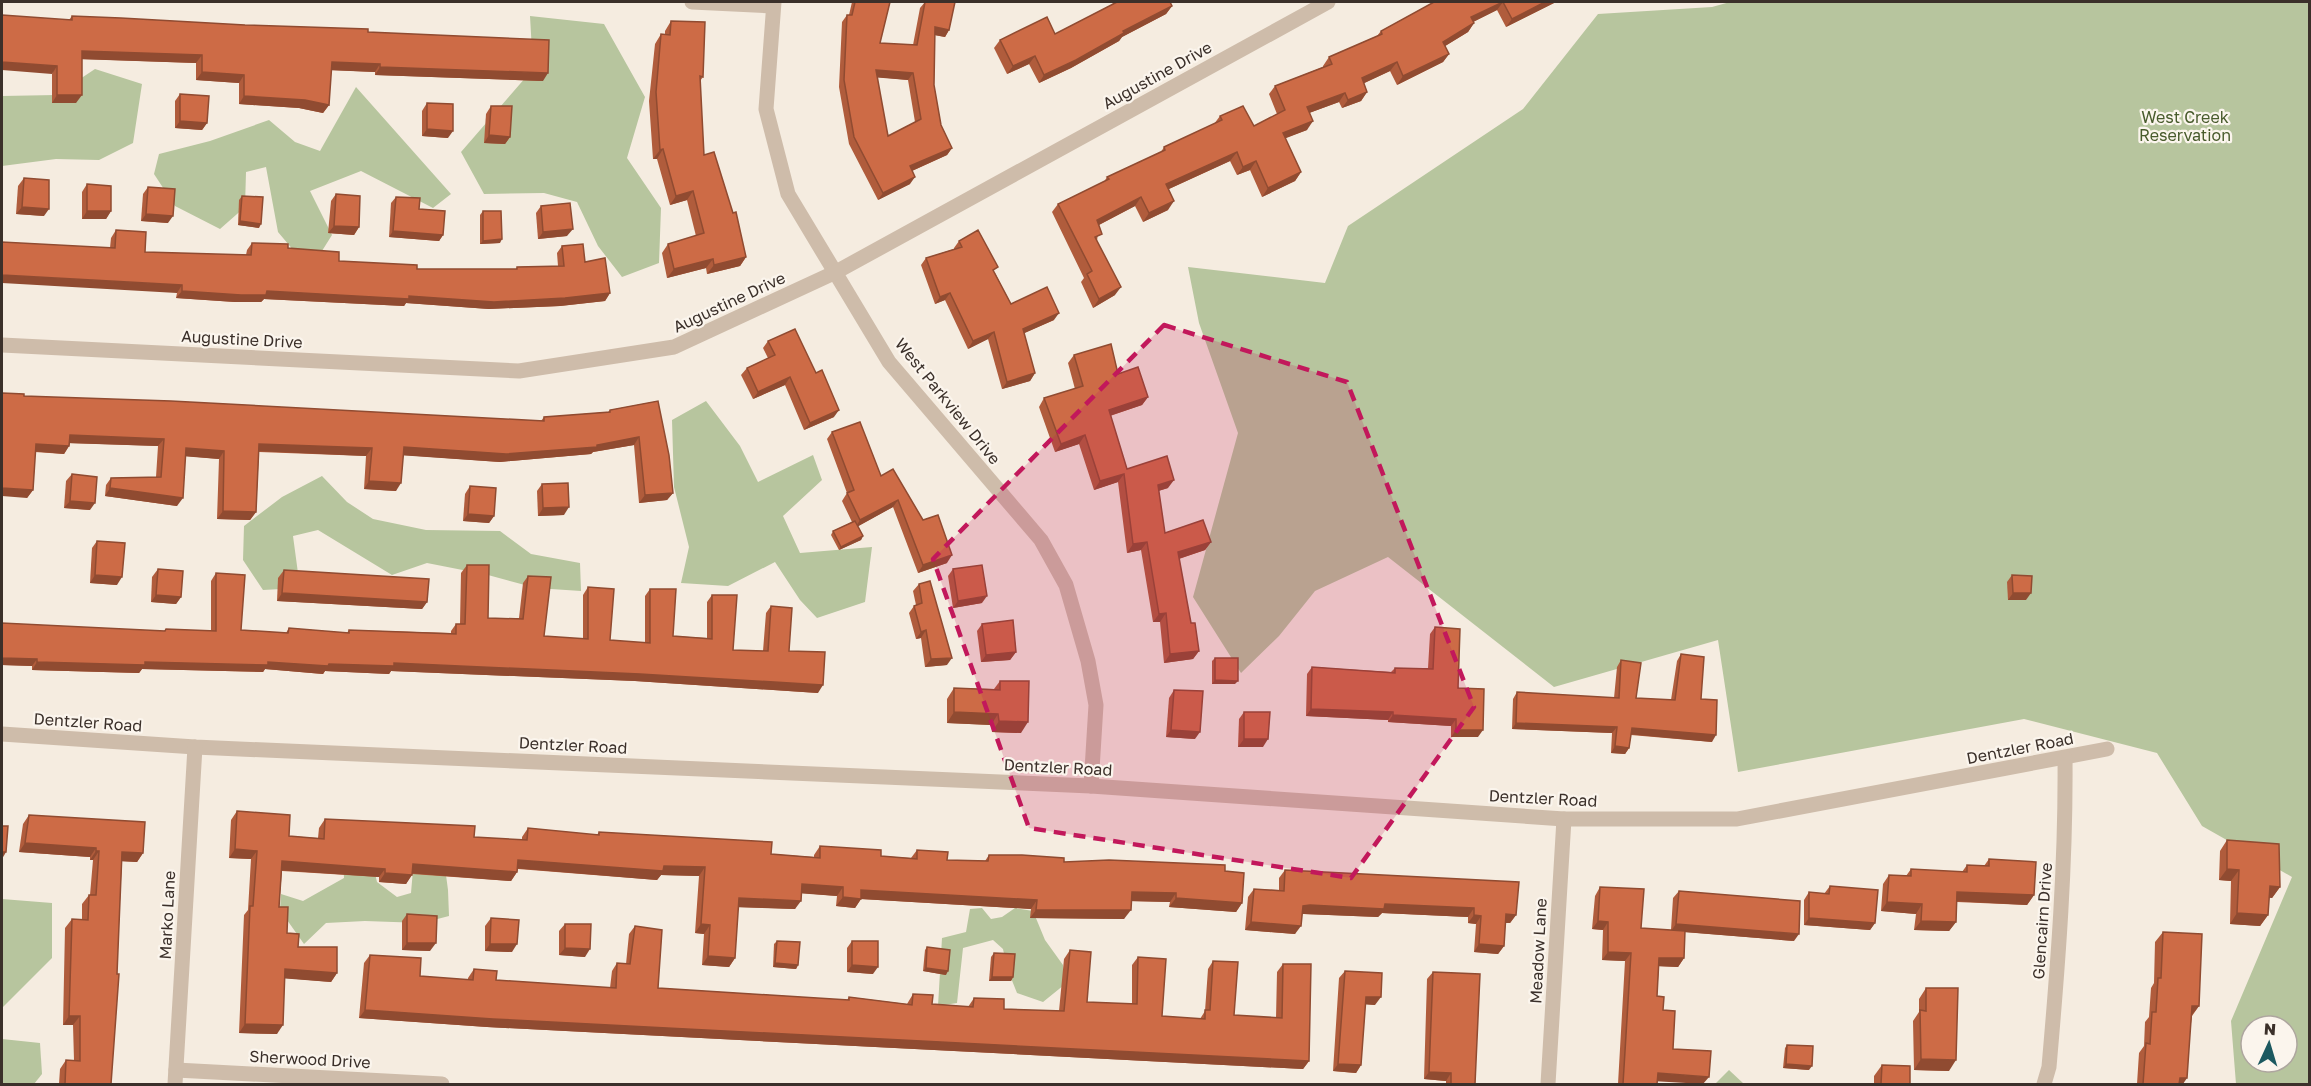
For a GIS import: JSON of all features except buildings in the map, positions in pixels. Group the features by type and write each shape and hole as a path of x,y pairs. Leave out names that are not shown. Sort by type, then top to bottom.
{"street":[{"path":"692,2 773,4"},
{"name":"Augustine Drive","path":"2,345 519,371 674,347 836,272 1328,2"},
{"name":"West Parkview Drive","path":"773,4 766,109 788,194 889,362 1041,540 1066,585 1088,661 1096,705 1091,786"},
{"name":"Dentzler Road","path":"2,734 195,747 1091,786 1564,819 1737,819 2065,759 2107,749"},
{"name":"Marko Lane","path":"176,1077 195,747"},
{"name":"Glencairn Drive","path":"2044,1084 2049,1067 2061,922 2066,823 2065,759"},
{"name":"Meadow Lane","path":"1548,1084 1564,819"},
{"name":"Sherwood Drive","path":"176,1077 442,1084"}],"highlighted area":[{"path":"1164,325 1347,382 1474,707 1351,878 1029,828 933,559"}],"green space":[{"name":"West Creek Reservation","path":"1730,2 2309,2 2309,1084 2236,1084 2231,1021 2292,877 2202,826 2157,753 2024,719 1738,772 1718,640 1554,687 1388,557 1315,591 1279,636 1241,673 1193,597 1238,433 1199,323 1188,267 1325,283 1348,226 1523,109 1598,14 1712,7"},
{"path":"530,16 604,24 645,97 627,158 661,208 659,263 622,277 598,246 577,202 544,193 484,194 461,152 533,69"},
{"path":"95,69 142,84 133,143 99,160 56,159 2,166 2,96 56,95"},
{"path":"356,87 451,194 433,208 361,171 310,191 332,235 310,270 278,232 266,167 246,172 245,207 220,229 175,206 154,174 159,154 210,141 269,120 295,142 320,151"},
{"path":"706,401 740,446 758,482 813,455 822,480 783,516 800,553 872,547 865,602 817,618 800,600 775,562 728,586 681,583 689,547 674,487 672,420"},
{"path":"322,476 347,502 373,519 426,530 500,531 531,554 580,563 581,591 536,588 488,575 427,563 392,575 318,530 293,536 300,588 263,590 243,560 244,526 282,497"},
{"path":"368,844 377,882 397,897 411,893 414,858 444,860 449,916 422,923 365,921 326,923 304,944 280,910 281,894 303,901 344,878 343,859"},
{"path":"2,899 52,903 52,958 2,1008"},
{"path":"982,908 991,919 1002,917 1015,908 1033,911 1045,940 1063,965 1064,985 1043,1002 1017,993 1007,968 1003,949 993,940 963,948 957,1003 938,1006 942,938 966,932 970,909"},
{"path":"2,1039 40,1043 42,1074 34,1084 2,1084"},
{"path":"1729,1070 1744,1084 1715,1084"}]}
